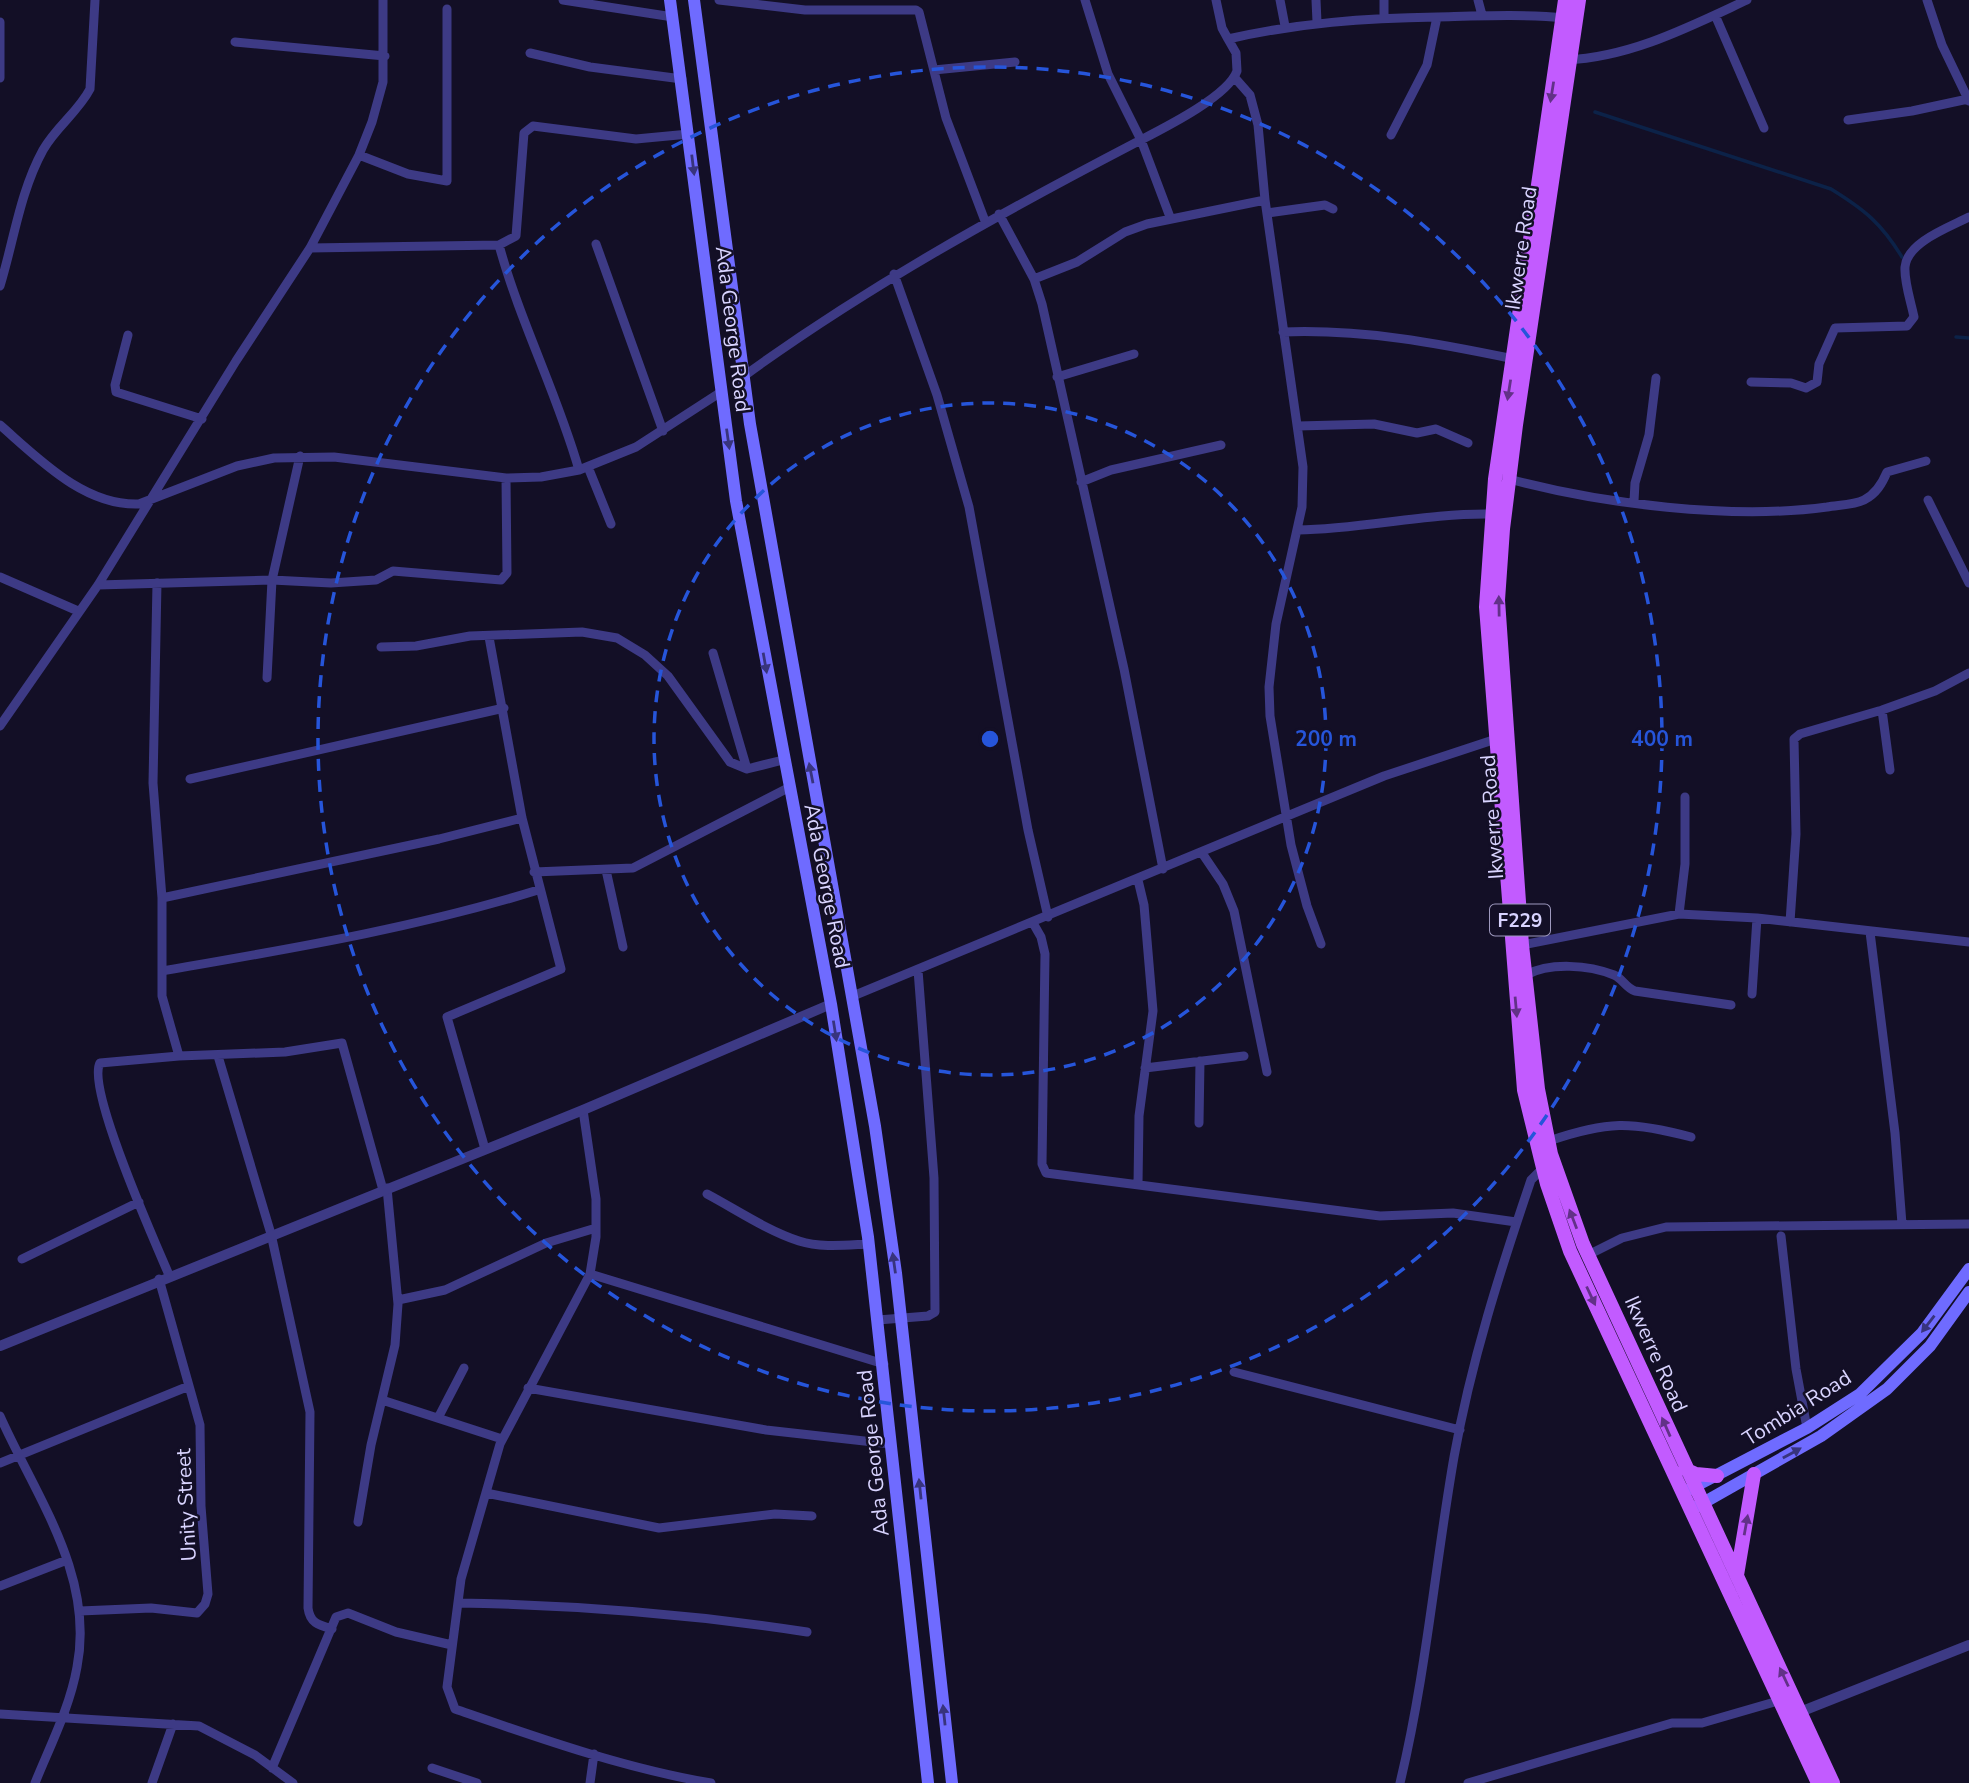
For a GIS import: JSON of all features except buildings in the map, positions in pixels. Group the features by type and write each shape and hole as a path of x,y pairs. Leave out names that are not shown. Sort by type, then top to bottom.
{"main road":[{"name":"Ada George Road","path":"670,0 736,501 831,1004 869,1244 928,1783"},
{"name":"Ada George Road","path":"694,0 744,376 774,573 875,1126 901,1318 952,1783"},
{"name":"Ikwerre Road","path":"1565,0 1569,19"},
{"name":"Ikwerre Road","path":"1578,0 1569,19 1514,359 1491,514 1486,607 1524,1090 1548,1165 1570,1251 1696,1507 1778,1701 1818,1783"},
{"name":"Ikwerre Road","path":"1563,60 1509,480 1498,600 1522,945 1538,1089 1549,1142 1548,1165 1685,1469 1688,1490"},
{"name":"Tombia Road","path":"1688,1490 1843,1406 1885,1371 1922,1332 1969,1269"},
{"name":"Tombia Road","path":"1696,1507 1832,1429 1887,1389 1930,1346 1969,1292"},
{"path":"1685,1469 1696,1474 1717,1476"},
{"path":"1737,1575 1754,1474"},
{"name":"Ikwerre Road","path":"1696,1507 1737,1575 1833,1783"}],"street":[{"path":"0,286 16,222 41,153 51,135 84,101 90,89 95,0"},
{"path":"0,726 78,611 99,585 236,361 310,248 359,155 383,82 383,0"},
{"path":"563,0 673,17"},
{"path":"719,0 916,10 922,17 946,118 985,221"},
{"path":"1085,0 1108,74 1141,140 1170,217"},
{"path":"744,376 819,321 894,274 985,221 1141,140 1220,93 1235,78 1237,53 1222,28 1216,0"},
{"path":"1280,0 1285,26"},
{"path":"1316,0 1317,22"},
{"path":"1384,0 1384,17"},
{"path":"1478,0 1482,15"},
{"path":"1563,60 1603,56 1646,45 1747,0"},
{"path":"1848,120 1968,100 1942,45 1927,0"},
{"path":"359,155 408,174 447,181 447,9"},
{"path":"1228,39 1285,26 1384,17 1482,15 1569,19"},
{"path":"1715,15 1764,128"},
{"path":"1391,135 1427,65 1437,17"},
{"path":"0,22 0,78"},
{"path":"235,42 385,56"},
{"path":"530,53 590,67 682,79"},
{"path":"934,71 1015,62"},
{"path":"1235,78 1250,95 1256,110 1265,200 1303,467 1302,507 1276,624 1269,687 1270,716 1298,876 1321,944"},
{"path":"310,248 499,245 516,236 524,133 527,128 533,126 636,139 689,134"},
{"path":"1034,279 1077,262 1125,232 1170,217 1265,200"},
{"path":"1267,213 1325,205 1333,209"},
{"path":"999,214 1034,279 1042,304 1124,669 1163,869"},
{"path":"1751,382 1791,383 1806,388 1817,383 1819,364 1835,328 1907,326 1912,323 1914,317 1905,266 1912,252 1927,240 1969,217"},
{"path":"596,244 663,431"},
{"path":"499,245 514,299 583,468 611,524"},
{"path":"894,274 937,395 970,507 1026,817 1048,917"},
{"path":"1283,332 1375,333 1514,359"},
{"path":"128,335 115,385 116,392 202,419"},
{"path":"1057,377 1134,354"},
{"path":"1634,501 1635,483 1649,435 1657,378"},
{"path":"0,425 44,463 101,498 122,504 151,502 237,466 274,458 300,456 334,457 506,478 541,477 583,468 663,431 721,392"},
{"path":"1298,426 1374,424 1418,433 1436,429 1468,443"},
{"path":"1081,482 1111,470 1221,446"},
{"path":"267,678 272,580 300,456"},
{"path":"1509,480 1576,495 1684,508 1770,511 1862,501 1881,486 1887,472 1926,461"},
{"path":"99,585 272,580 366,581 393,572 496,581 505,579 506,478"},
{"path":"1928,500 1969,583"},
{"path":"1298,530 1344,529 1408,519 1491,514"},
{"path":"0,577 78,611"},
{"path":"157,583 153,783 162,898 162,971 166,1015 179,1056 285,1052 342,1043 385,1189 398,1300 395,1345 358,1522"},
{"path":"381,647 416,646 470,636 488,638 582,632 617,638 645,655 668,676 730,762 747,769 783,760"},
{"path":"485,1149 447,1017 561,969 538,890 522,818 504,708 488,638"},
{"path":"713,653 747,769"},
{"path":"1790,922 1796,834 1794,739 1800,734 1935,691 1969,673"},
{"path":"190,779 504,708"},
{"path":"1882,710 1889,770"},
{"path":"853,996 1384,776 1496,739"},
{"path":"534,872 633,868 649,863 789,788"},
{"path":"1679,914 1685,864 1685,797"},
{"path":"162,898 439,839 522,818"},
{"path":"1202,853 1223,884 1234,911 1267,1072"},
{"path":"606,870 623,947"},
{"path":"1138,880 1144,905 1153,1011 1139,1116 1138,1184"},
{"path":"162,971 338,939 491,905 538,890"},
{"path":"1522,945 1679,914 1757,918 1969,942"},
{"path":"1752,994 1757,918"},
{"path":"1032,923 1041,937 1045,954 1043,1171 1051,1175 1380,1216 1453,1213 1517,1222"},
{"path":"1870,932 1895,1133 1902,1224"},
{"path":"1526,975 1536,969 1567,966 1615,975 1628,989 1635,991 1731,1004"},
{"path":"878,1320 935,1312 934,1178 918,970"},
{"path":"0,1346 164,1277 583,1110 831,1004"},
{"name":"Unity Street","path":"80,1611 151,1608 197,1613 205,1604 208,1594 201,1506 200,1425 164,1277 106,1115 97,1069 100,1063 179,1056"},
{"path":"218,1056 271,1234 310,1412 308,1608 310,1618 316,1624 332,1629"},
{"path":"1146,1068 1244,1056"},
{"path":"1199,1123 1200,1061"},
{"path":"583,1110 593,1158 596,1228 590,1274 502,1439 461,1579 447,1687 455,1709 664,1775 711,1783"},
{"path":"1549,1142 1584,1129 1609,1124 1648,1125 1691,1137"},
{"path":"1400,1783 1426,1659 1460,1430 1486,1317 1531,1180 1548,1165"},
{"path":"707,1194 766,1227 800,1241 824,1245 869,1244"},
{"path":"22,1259 139,1202"},
{"path":"1588,1255 1622,1238 1666,1227 1969,1224"},
{"path":"398,1300 444,1290 546,1243 596,1228"},
{"path":"1781,1236 1796,1369 1808,1427"},
{"path":"590,1274 884,1364"},
{"path":"438,1418 464,1368"},
{"path":"1234,1372 1460,1430"},
{"path":"0,1464 190,1386"},
{"path":"528,1388 766,1430 891,1444"},
{"path":"382,1400 502,1439"},
{"path":"0,1416 55,1526 80,1611 78,1667 36,1783"},
{"path":"486,1493 659,1528 775,1514 812,1516"},
{"path":"0,1586 67,1560"},
{"path":"458,1603 548,1604 648,1611 807,1632"},
{"path":"272,1768 336,1617 348,1613 396,1632 452,1645"},
{"path":"1800,1712 1969,1645"},
{"path":"1468,1783 1672,1723 1702,1723 1778,1701"},
{"path":"0,1714 199,1726 215,1732 293,1783"},
{"path":"152,1783 173,1724"},
{"path":"590,1783 594,1754"},
{"path":"432,1768 478,1783"}],"waterway":[{"path":"1595,112 1831,189 1871,218 1902,257"},
{"path":"1956,337 1969,338"}]}
